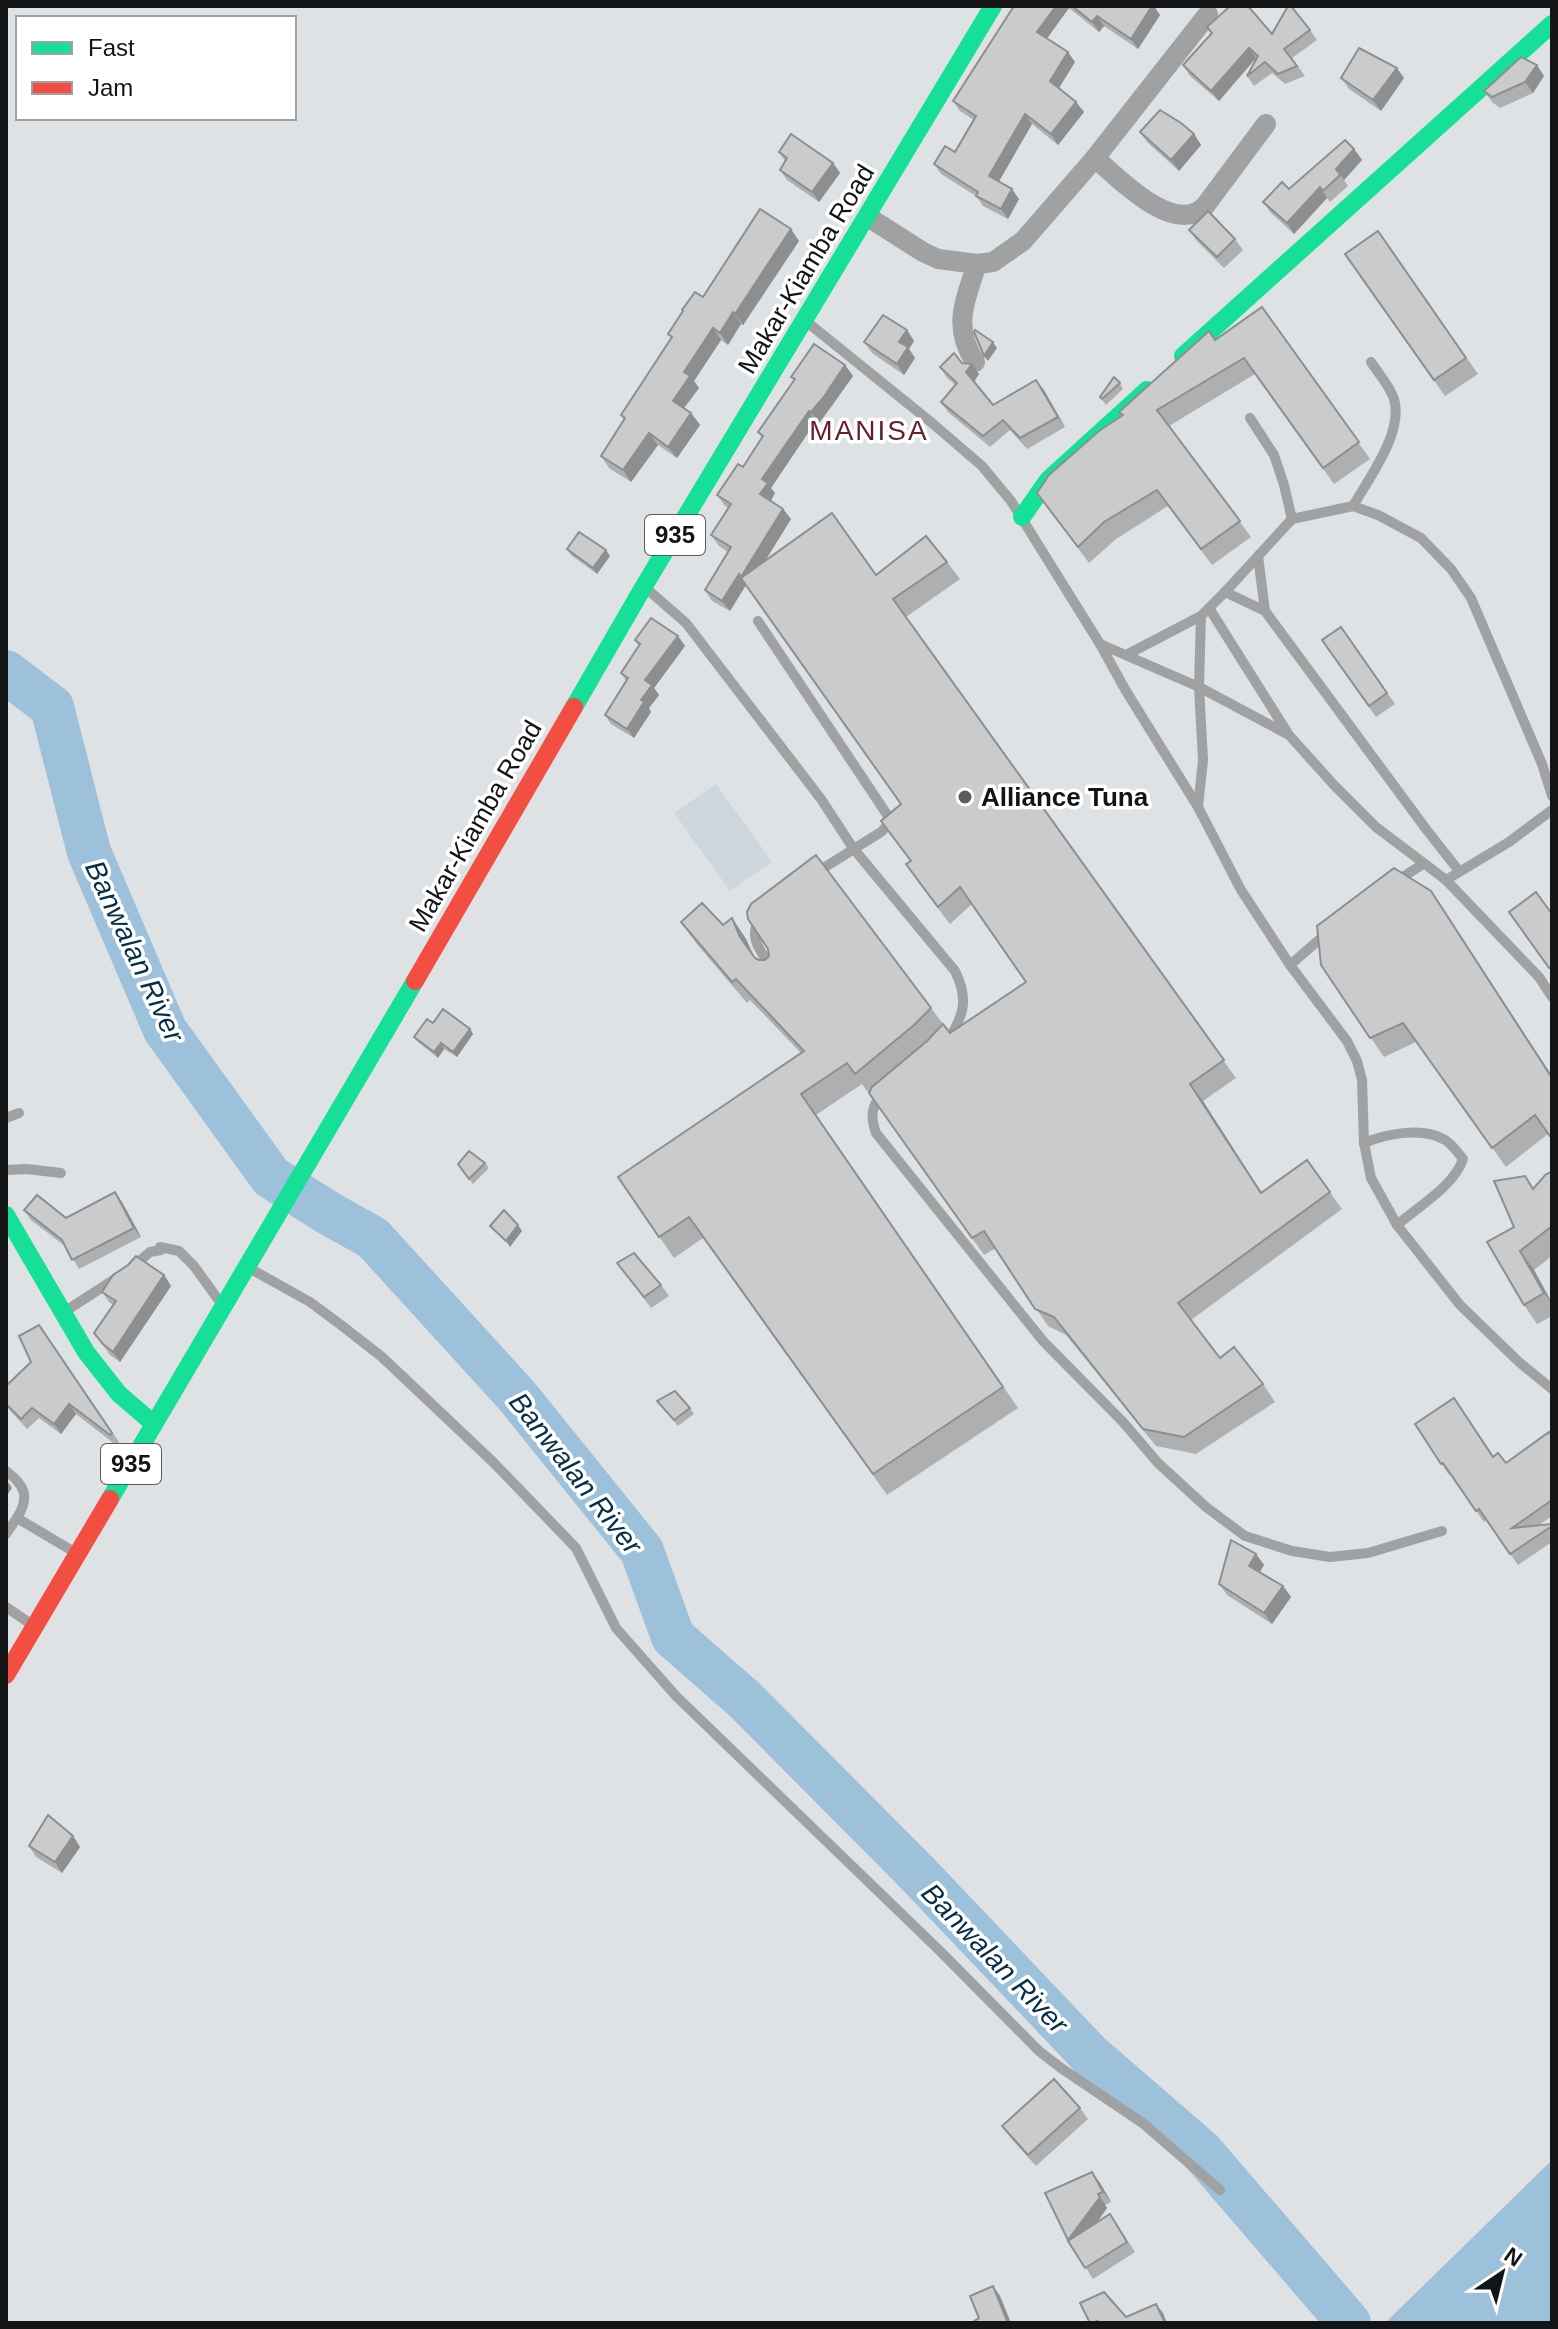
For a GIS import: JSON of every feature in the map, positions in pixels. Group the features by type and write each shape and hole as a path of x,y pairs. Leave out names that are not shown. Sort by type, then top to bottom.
{"main road":[{"name":"Makar-Kiamba Road","path":"6,1675 364,1069 644,586 993,6"},
{"path":"1022,517 1048,480 1552,24"},
{"path":"6,1215 86,1352 119,1394 154,1424"}],"street":[{"path":"868,217 938,259 977,264 993,262 1023,241 1095,158 1208,14"},
{"path":"1095,158 1160,208 1178,216 1188,216 1198,214 1205,206 1266,124"},
{"path":"975,362 965,347 961,319 977,264"}],"lane":[{"path":"805,321 982,466 1011,501 1198,807 1241,890 1290,965 1347,1041 1362,1080 1364,1143 1371,1178 1397,1225 1460,1305 1552,1389"},
{"path":"1353,506 1389,442 1397,419 1393,397 1371,362"},
{"path":"1250,418 1274,455 1292,519"},
{"path":"1126,655 1205,612 1292,519 1353,506 1378,515 1421,538 1451,569 1471,598 1542,764 1552,796"},
{"path":"1258,556 1265,611"},
{"path":"644,586 686,623 821,799 853,848 955,971 964,997 959,1024 948,1041 936,1051"},
{"path":"1225,592 1265,611 1459,871"},
{"path":"1198,807 1203,760 1199,687 1205,612"},
{"path":"1205,612 1289,735 1333,784 1376,827 1446,880 1539,977 1552,997"},
{"path":"758,621 889,820 886,828 802,882"},
{"path":"1100,644 1199,687 1289,735"},
{"path":"1446,880 1509,842 1552,810"},
{"path":"1384,890 1423,864"},
{"path":"772,904 757,922 754,942 776,974"},
{"path":"1290,965 1341,922"},
{"path":"889,1089 877,1099 872,1109 876,1133 1043,1341 1123,1422 1158,1463 1206,1507 1245,1536 1292,1551 1330,1557 1368,1553 1442,1531"},
{"path":"6,1118 19,1113"},
{"path":"1364,1143 1382,1135 1424,1133 1446,1140 1463,1159 1459,1171 1448,1183 1397,1225"},
{"path":"6,1170 61,1173"},
{"path":"63,1313 130,1269 150,1252 161,1250 160,1247 179,1251 224,1307"},
{"path":"252,1260 382,1357 559,1528 576,1548 616,1628 676,1696 1039,2051 1144,2124 1220,2190"},
{"path":"6,1471 14,1477 24,1496 24,1506 6,1534"},
{"path":"17,1518 77,1554"},
{"path":"6,1607 35,1626"}],"shaded area":[{"path":"716,784 772,862 730,891 674,813"}],"water":[{"path":"1552,2160 1552,2323 1385,2323"}],"building":[{"path":"1014,6 1056,6 1037,32 1068,52 1050,81 1076,102 1051,134 1025,114 989,176 1012,189 1001,209 976,196 978,192 934,164 945,146 955,152 976,116 953,101"},
{"path":"1072,6 1152,6 1131,39 1097,16 1092,22"},
{"path":"1230,6 1248,6 1272,34 1288,6 1291,6 1310,30 1284,49 1297,66 1278,74 1265,62 1247,76 1258,56 1249,48 1211,91 1183,65 1212,33 1207,27"},
{"path":"1359,48 1397,68 1373,100 1341,78"},
{"path":"1521,57 1537,65 1525,82 1492,97 1484,91"},
{"path":"1160,110 1194,134 1171,160 1140,132"},
{"path":"791,134 833,163 812,192 780,170 787,158 779,152"},
{"path":"1345,140 1354,149 1336,169 1340,175 1323,191 1320,187 1287,223 1263,202 1282,182 1289,189"},
{"path":"760,209 791,229 735,314 733,312 720,333 713,328 684,372 690,376 673,401 691,413 668,447 649,433 623,470 601,456 625,418 621,415 672,337 668,334 682,310 695,292 703,297"},
{"path":"1208,211 1235,239 1217,257 1189,230"},
{"path":"1378,231 1466,358 1434,380 1345,254"},
{"path":"1262,307 1359,442 1323,468 1244,358 1157,410 1240,521 1201,549 1157,490 1104,522 1078,547 1037,493 1049,475 1099,431 1123,415 1119,412 1209,331 1215,340"},
{"path":"883,315 907,330 899,342 908,347 897,364 864,342"},
{"path":"974,332 993,342 984,356"},
{"path":"814,344 845,365 762,479 768,483 760,494 783,509 741,577 739,574 722,601 705,590 731,547 711,535 731,504 717,495 738,464 743,467 763,436 758,432 795,379 791,377"},
{"path":"954,353 962,363 972,364 966,372 993,405 1036,380 1058,417 1020,438 1003,420 983,436 941,402 957,383 940,367"},
{"path":"1114,377 1120,383 1102,399 1100,397"},
{"name":"Alliance Tuna","path":"832,513 876,575 926,536 947,562 893,599 1224,1060 1190,1084 1261,1193 1307,1160 1330,1192 1178,1303 1220,1358 1234,1347 1263,1384 1184,1437 1143,1429 1054,1317 1035,1309 984,1231 972,1238 869,1093 943,1024 950,1033 1026,982 960,887 938,907 906,864 911,861 881,821 901,804 741,578"},
{"path":"579,532 606,550 593,568 567,549"},
{"path":"651,618 678,636 645,680 652,685 627,729 605,715 628,678 621,673 640,644 635,640"},
{"path":"1341,627 1387,693 1369,706 1322,640"},
{"path":"816,855 931,1008 855,1074 847,1063 801,1094 1003,1387 873,1474 689,1217 659,1237 618,1177 804,1051 736,979 732,982 681,922 702,903 723,925 732,918 740,937 755,958 765,960 769,956 768,949 748,919 747,912 751,904"},
{"path":"1394,868 1431,891 1552,1078 1552,1139 1535,1115 1492,1148 1403,1023 1370,1038 1321,965 1317,926"},
{"path":"1536,892 1552,914 1552,966 1549,968 1509,912"},
{"path":"443,1009 470,1029 453,1052 441,1043 434,1052 414,1037 427,1019 433,1023"},
{"path":"469,1151 485,1163 469,1179 458,1164"},
{"path":"1552,1172 1552,1226 1520,1251 1544,1293 1524,1305 1487,1242 1514,1227 1494,1181 1525,1176 1533,1189 1546,1174"},
{"path":"115,1192 134,1228 72,1260 62,1240 24,1210 37,1195 66,1218"},
{"path":"504,1210 518,1225 506,1241 490,1226"},
{"path":"634,1253 661,1285 644,1297 617,1263"},
{"path":"136,1256 164,1275 113,1352 94,1333 116,1301 102,1292 113,1275"},
{"path":"39,1325 112,1433 110,1435 69,1404 54,1424 32,1408 21,1419 6,1404 6,1386 31,1362 19,1336"},
{"path":"675,1391 690,1408 674,1420 657,1401"},
{"path":"1454,1398 1493,1457 1498,1453 1506,1463 1549,1432 1552,1437 1552,1500 1512,1528 1552,1526 1510,1554 1479,1509 1476,1511 1441,1464 1415,1424"},
{"path":"1231,1540 1256,1554 1249,1566 1283,1586 1264,1613 1219,1584"},
{"path":"48,1815 73,1836 55,1862 29,1846"},
{"path":"1054,2079 1080,2108 1028,2155 1002,2126"},
{"path":"1092,2172 1103,2192 1098,2194 1100,2197 1068,2240 1045,2193"},
{"path":"1110,2214 1127,2242 1085,2268 1068,2241"},
{"path":"993,2286 1008,2323 971,2323 979,2318 970,2296"},
{"path":"1104,2292 1126,2317 1156,2304 1165,2323 1090,2323 1080,2303"}],"waterway":[{"name":"Banwalan River","path":"6,672 52,707 89,852 165,1030 271,1177 373,1238 517,1396 642,1551 673,1637 744,1699 917,1873 1090,2055 1202,2152 1349,2323"}],"traffic: fast":[{"path":"574,707 993,6"},
{"path":"1183,356 1552,24"},
{"path":"1022,517 1048,480 1147,390"},
{"path":"110,1499 415,981"},
{"path":"6,1215 86,1352 119,1394 154,1424"}],"traffic: jam":[{"path":"415,981 574,707"},
{"path":"6,1675 110,1499"}],"place":[{"name":"Alliance Tuna","path":"965,797"}],"district":[{"name":"MANISA","path":"869,430"}]}
